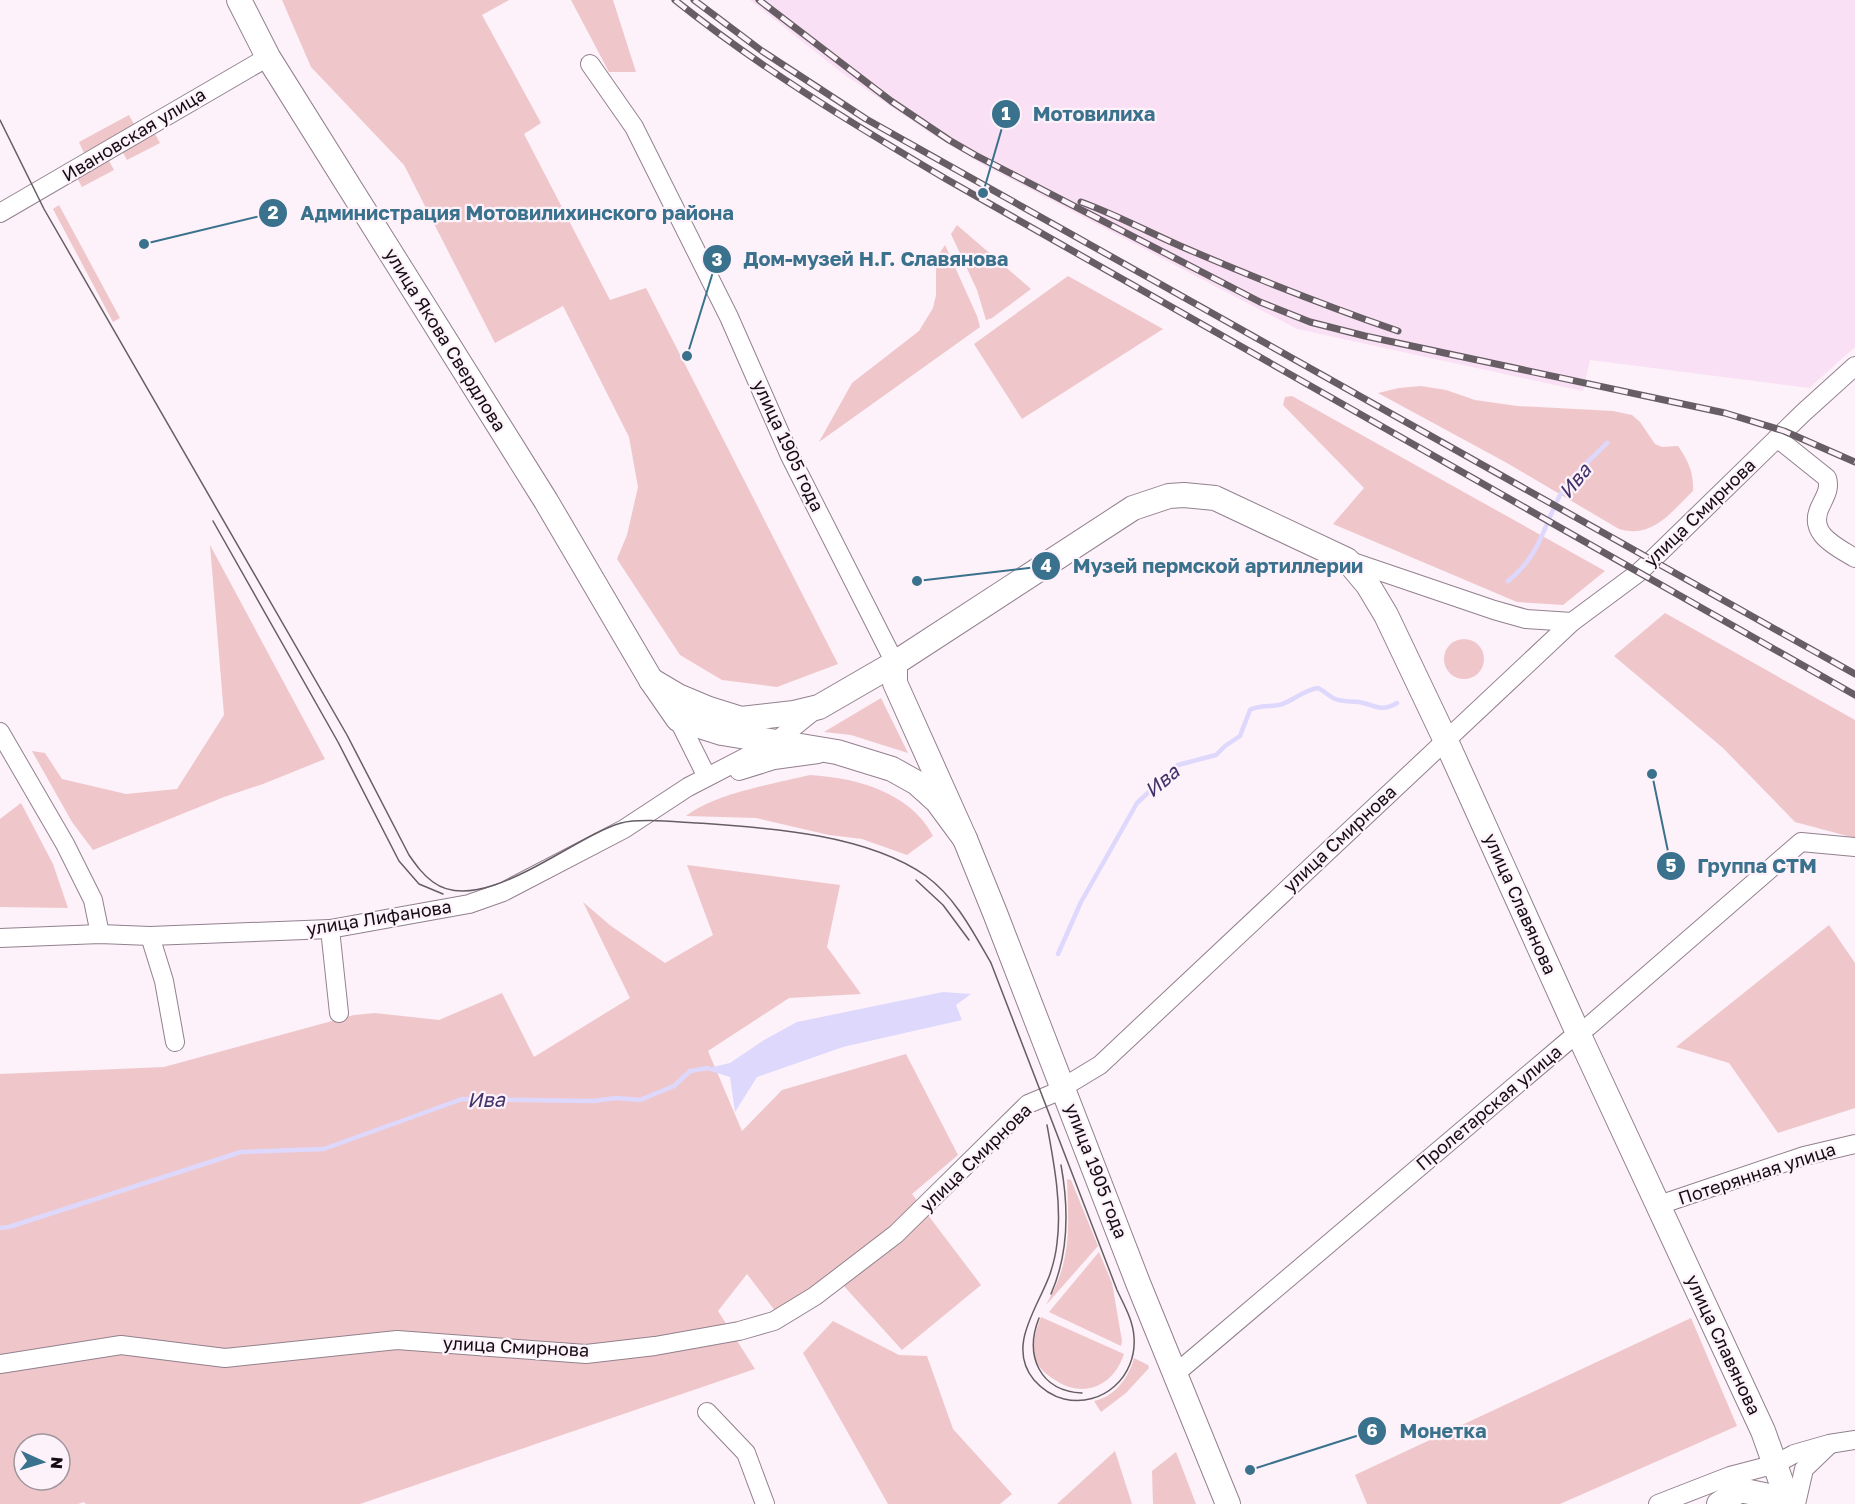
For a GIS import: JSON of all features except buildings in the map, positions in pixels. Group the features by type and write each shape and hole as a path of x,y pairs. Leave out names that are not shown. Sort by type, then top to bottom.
{"main road":[{"name":"улица Якова Свердлова","path":"239,0 268,57 546,501 651,680 678,719"},
{"name":"улица Славянова","path":"895,663 1133,508 1169,496 1215,498 1347,560 1368,585 1386,615 1446,741 1578,1033 1763,1431 1789,1504"},
{"name":"улица Якова Свердлова","path":"651,680 678,696 741,719 794,713 819,707 895,663"},
{"name":"улица 1905 года","path":"895,663 896,683 965,839 1228,1504"},
{"path":"678,719 722,733 776,742"},
{"name":"улица 1905 года","path":"776,742 837,752 892,769 917,783 938,801 965,839"},
{"path":"1719,1504 1740,1490 1769,1496 1780,1504"}],"street":[{"name":"Ивановская улица","path":"0,213 268,57"},
{"name":"улица 1905 года","path":"590,64 634,127 729,317 790,456 895,663"},
{"name":"улица Смирнова","path":"0,1364 121,1345 225,1358 397,1340 586,1354 655,1346 774,1321 815,1296 896,1234 1028,1104 1052,1094 1100,1065 1572,622 1638,573 1855,366"},
{"path":"1777,438 1827,478 1829,485 1827,494 1817,512 1820,532 1827,542 1855,558"},
{"path":"1347,560 1526,619 1572,622"},
{"name":"улица Лифанова","path":"0,938 100,934 150,936 330,929 470,904 503,892 624,829 688,787 776,742 819,707"},
{"path":"678,719 707,777"},
{"path":"0,732 65,844 93,900 100,934"},
{"name":"улица Лифанова","path":"661,805 756,765 837,752"},
{"name":"Пролетарская улица","path":"1175,1374 1589,1026 1801,842 1855,847"},
{"path":"330,929 339,1013"},
{"path":"150,936 164,981 175,1042"},
{"name":"Потерянная улица","path":"1659,1205 1804,1156 1855,1144"},
{"path":"707,1412 746,1453 765,1504"},
{"path":"1663,1502 1730,1476 1776,1464 1794,1454 1829,1444 1855,1440"},
{"path":"1796,1504 1804,1469 1829,1444"},
{"path":"1663,1502 1740,1490 1763,1479 1776,1464"}],"shaded area":[{"path":"282,0 509,0 482,15 541,123 524,134 610,300 646,288 838,664 777,687 722,680 680,655 617,559 627,535 638,487 629,437 563,306 495,343 404,165 311,67"},
{"path":"571,0 613,0 636,72 609,72"},
{"path":"750,0 1855,0 1855,347 1809,388 1590,360 1583,391 1297,329 980,163 927,131 842,73"},
{"path":"129,115 135,126 84,153 79,142"},
{"path":"155,134 160,143 127,160 122,151"},
{"path":"109,161 114,170 82,187 77,178"},
{"path":"59,205 120,318 113,322 53,209"},
{"path":"957,225 1031,289 992,318 986,320 977,290 951,234"},
{"path":"945,245 980,327 819,442 852,383 919,331 933,308 936,295 936,259"},
{"path":"1068,276 1163,329 1022,419 974,344"},
{"path":"1421,386 1446,390 1475,400 1517,406 1613,411 1632,415 1640,422 1655,444 1662,447 1678,446 1690,467 1693,491 1669,515 1652,527 1631,531 1619,529 1507,463 1378,393"},
{"path":"1292,396 1605,571 1563,605 1517,602 1333,524 1364,488 1283,405 1285,397"},
{"path":"210,545 325,759 93,850 72,822 32,751 45,753 62,779 126,794 177,789 224,715"},
{"path":"1665,613 1855,720 1855,838 1795,822 1723,748 1614,656"},
{"path":"1464,639 1478,645 1484,659 1478,673 1464,679 1450,673 1444,659 1450,645"},
{"path":"881,698 908,753 851,735 824,732"},
{"path":"810,775 846,780 880,790 911,808 933,836 907,855 862,839 829,835 756,818 686,816 698,808 729,795"},
{"path":"21,803 53,864 68,908 0,907 0,819"},
{"path":"687,865 840,885 827,947 861,994 789,998 708,1051 742,1131 782,1090 906,1054 958,1155 912,1194 981,1285 902,1350 832,1273 776,1312 747,1274 718,1311 755,1369 360,1504 86,1504 84,1502 78,1504 0,1504 0,1074 164,1067 354,1015 375,1013 439,1020 502,993 534,1057 630,998 583,902 611,926 665,963 713,935"},
{"path":"1829,925 1855,963 1855,1108 1778,1133 1729,1063 1676,1047"},
{"path":"943,992 971,994 956,1005 962,1020 843,1047 757,1077 735,1112 730,1077 704,1069 730,1063 764,1040 797,1022"},
{"path":"1067,1179 1071,1180 1098,1246 1046,1305 1059,1279 1066,1251"},
{"path":"1099,1252 1112,1283 1121,1346 1049,1312"},
{"path":"1041,1317 1124,1354 1112,1375 1095,1387 1085,1389 1063,1385 1046,1374 1038,1364 1034,1352 1035,1336"},
{"path":"1691,1318 1737,1426 1560,1504 1367,1504 1355,1475"},
{"path":"833,1321 899,1355 927,1356 953,1429 1012,1494 1000,1504 888,1504 803,1353"},
{"path":"1134,1358 1148,1365 1149,1368 1126,1393 1101,1412 1094,1401 1120,1386"},
{"path":"1115,1451 1132,1504 1057,1504"},
{"path":"1176,1452 1196,1504 1153,1504 1152,1471"}],"waterway":[{"name":"Ива","path":"1508,581 1534,552 1560,495 1570,481 1607,443"},
{"name":"Ива","path":"1058,954 1081,902 1137,803 1178,765 1216,755 1240,736 1250,710 1257,707 1275,706 1318,688 1341,701 1359,702 1382,708 1397,703"},
{"name":"Ива","path":"0,1228 241,1152 324,1149 462,1099 593,1101 616,1098 640,1100 674,1086 690,1071 708,1068"}],"tram line":[{"path":"0,120 44,209 347,735 409,855 429,879 453,890 476,890 501,883 527,871 601,831 621,823 659,821 786,831 846,842 902,862 926,876 955,905 991,963 1132,1325 1133,1351 1130,1364 1123,1376 1104,1394 1078,1401 1060,1398 1040,1386 1026,1367 1023,1354 1027,1327 1050,1274 1057,1243 1058,1199 1047,1125"},
{"path":"213,521 338,742 399,861 419,884 443,894"},
{"path":"916,880 943,905 969,940"},
{"path":"1051,1294 1061,1263 1066,1231 1061,1165"},
{"path":"1039,1318 1033,1345 1039,1369 1055,1386 1067,1391 1082,1393"}],"railway":[{"path":"675,0 774,72 946,179 1855,695"},
{"path":"694,0 762,51 866,119 1855,674"},
{"path":"759,0 891,101 949,140 1260,302 1310,322 1365,336 1725,413 1784,431 1855,462"},
{"path":"1081,202 1238,270 1398,331"}],"place":[{"name":"Мотовилиха","path":"983,193"},
{"name":"Администрация Мотовилихинского района","path":"144,244"},
{"name":"Дом-музей Н.Г. Славянова","path":"687,356"},
{"name":"Музей пермской артиллерии","path":"917,581"},
{"name":"Группа СТМ","path":"1652,774"},
{"name":"Монетка","path":"1250,1470"}]}
